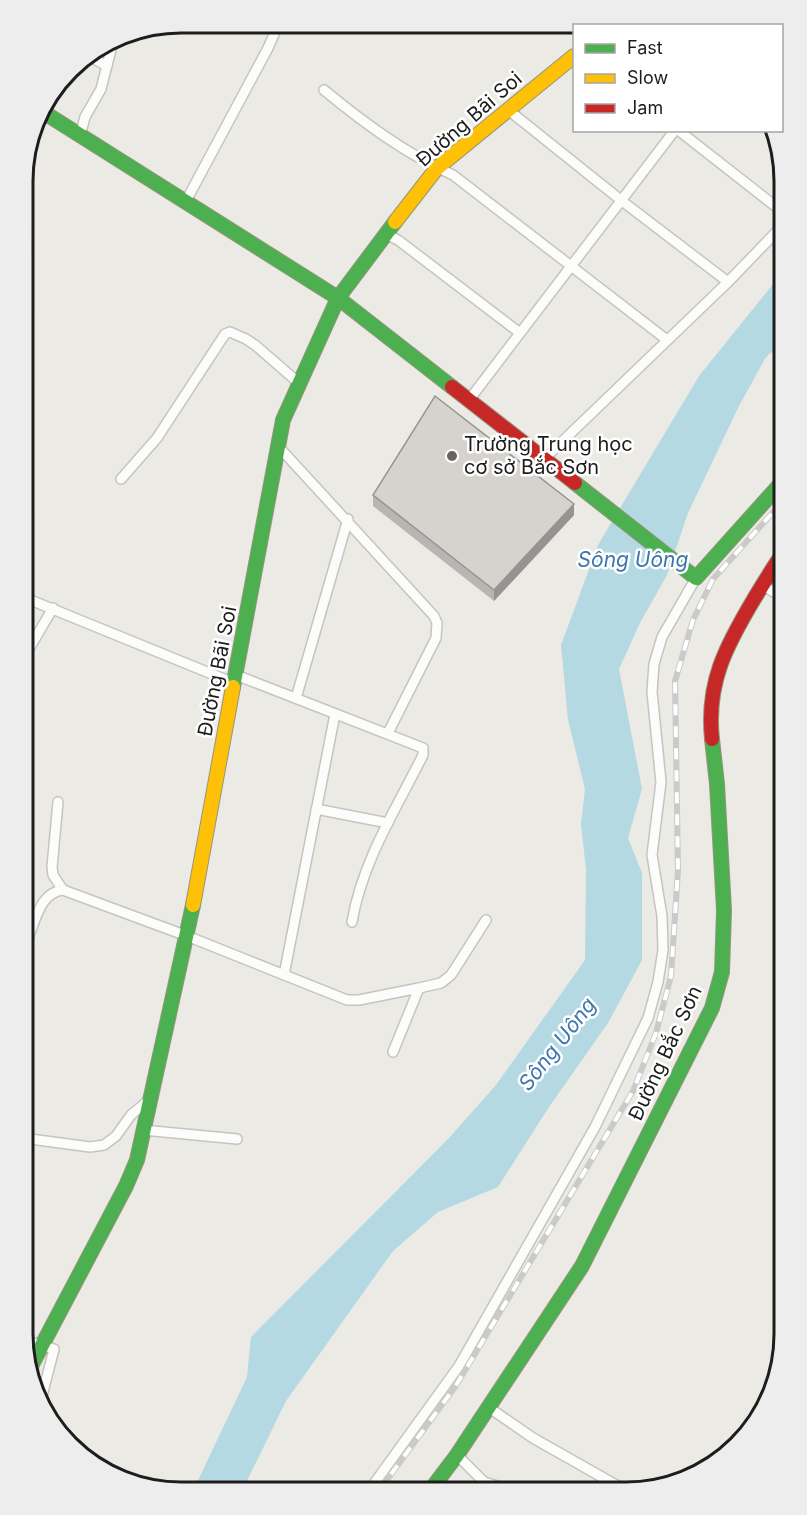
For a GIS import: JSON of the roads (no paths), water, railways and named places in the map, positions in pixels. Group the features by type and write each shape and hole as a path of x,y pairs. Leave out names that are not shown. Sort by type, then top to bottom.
{"main road":[{"name":"Đường Bãi Soi","path":"35,1356 132,1174 137,1160 188,936 283,420 338,298 437,168 573,57"},
{"path":"48,116 338,298 693,575 774,490"},
{"name":"Đường Bắc Sơn","path":"437,1482 457,1455 582,1266 712,1008 722,972 724,910 717,784 711,728 712,700 718,672 729,640 774,567"}],"street":[{"path":"186,201 275,33"},
{"path":"80,136 85,117 100,88 111,51"},
{"path":"96,60 107,66"},
{"path":"324,90 368,126 437,168 453,175 667,340"},
{"path":"507,109 728,282"},
{"path":"469,400 674,132"},
{"path":"679,132 774,205"},
{"path":"385,234 398,240 520,333"},
{"path":"544,459 728,282 774,234"},
{"path":"121,479 157,438 225,334 230,332 246,339 300,384"},
{"path":"278,446 348,519 434,616 437,623 436,638 387,733"},
{"path":"296,698 348,519"},
{"path":"375,1482 459,1366 595,1127 648,1018 663,950 662,916 652,855 662,782 652,692 654,664 662,637 693,575"},
{"path":"763,585 774,592"},
{"path":"33,601 235,679 296,698 420,746 424,751 361,882 352,922"},
{"path":"33,642 53,608"},
{"path":"284,975 335,714"},
{"path":"58,802 52,867 53,875 63,890"},
{"path":"316,809 388,823"},
{"path":"33,926 44,901 51,893 63,890 352,1000 441,983 451,975 486,920"},
{"path":"393,1052 419,988"},
{"path":"33,1139 90,1147 104,1145 116,1136 131,1115 150,1099"},
{"path":"143,1130 237,1139"},
{"path":"33,1343 54,1349 44,1389"},
{"path":"488,1407 533,1438 611,1482"},
{"path":"457,1455 484,1482"}],"water":[{"name":"Sông Uông","path":"774,283 774,350 766,357 739,406 688,513 667,575 640,623 619,669 642,789 628,838 642,873 642,960 608,1023 549,1107 498,1187 438,1212 393,1251 286,1401 246,1482 197,1482 247,1377 251,1337 449,1138 496,1085 585,960 586,870 581,824 585,789 568,720 561,645 598,545 699,376"}],"railway":[{"path":"385,1482 455,1387 633,1091 656,1033 671,976 678,870 675,681 693,620 713,579 774,511"}],"place":[{"name":"Trường Trung học cơ sở Bắc Sơn","path":"452,456"}]}
